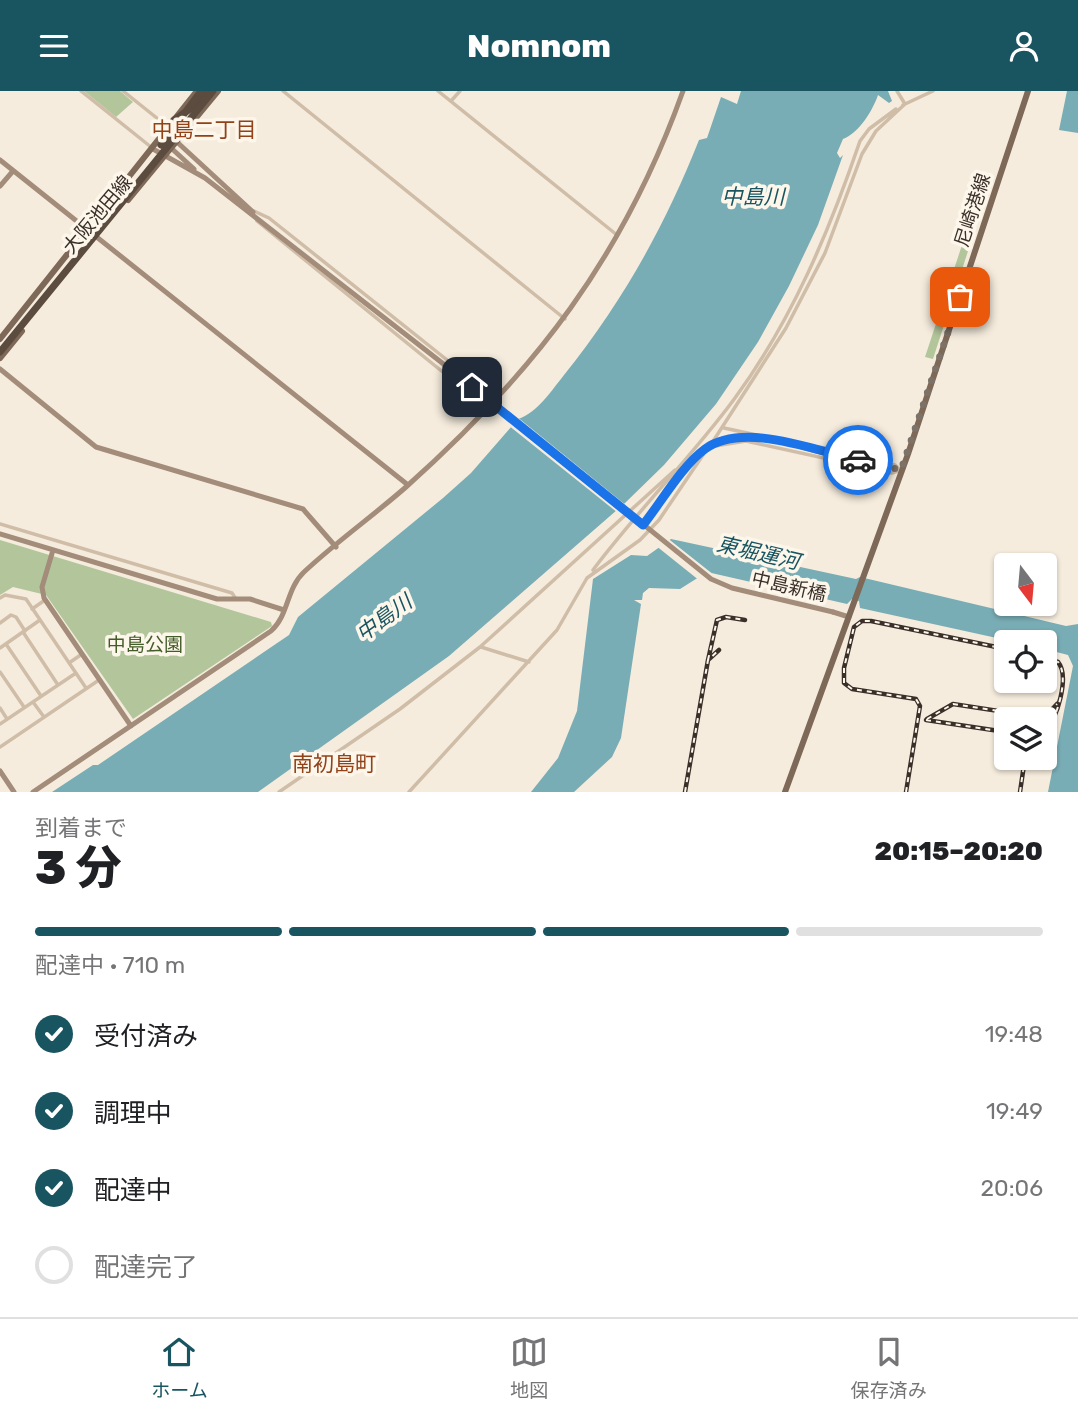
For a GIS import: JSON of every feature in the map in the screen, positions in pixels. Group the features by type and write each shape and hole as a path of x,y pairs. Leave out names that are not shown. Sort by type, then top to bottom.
{"highway":[{"path":"0,352 216,91"},
{"path":"174,120 202,92"},
{"path":"0,345 202,92"}],"main road":[{"name":"大阪池田線","path":"0,358 172,149 216,91"},
{"name":"尼崎港線","path":"849,617 1028,91"},
{"name":"大阪池田線","path":"0,339 174,120"},
{"path":"785,792 849,617"}],"street":[{"path":"81,91 153,149 205,177"},
{"path":"123,91 168,127 177,142 248,209 261,226 489,409"},
{"path":"283,91 565,319"},
{"path":"439,91 618,236"},
{"path":"451,101 460,91"},
{"path":"33,792 271,631 280,623 297,579 408,485 498,400 565,319 618,236 646,184 683,91"},
{"path":"897,91 905,104"},
{"path":"409,792 557,630 587,578 687,459 748,379 785,318 825,237 860,141 881,118 933,91"},
{"path":"587,578 651,529 724,428 786,328 825,253 862,154 876,131 905,104"},
{"path":"168,127 166,139 172,149 205,177 248,209 269,218 498,400"},
{"path":"0,160 408,485"},
{"path":"0,186 13,171"},
{"name":"中島新橋","path":"248,209 711,579 732,589 849,617"},
{"path":"0,369 96,447 303,509 336,547"},
{"path":"724,428 895,465 901,470"},
{"path":"741,430 727,432 728,439 771,445 892,473 901,470"},
{"path":"643,525 693,461 720,441 745,436 901,470"},
{"path":"705,453 716,446 737,442"},
{"path":"279,792 400,709 480,647 687,459"},
{"path":"0,524 232,593 237,600"},
{"path":"0,534 217,599 253,600 284,610"},
{"path":"53,550 42,587 45,600 131,726"},
{"path":"0,598 5,595 26,599 86,688"},
{"path":"32,609 45,600"},
{"path":"0,623 11,615 16,617 58,685"},
{"path":"0,648 40,620"},
{"path":"6,644 41,696"},
{"path":"480,647 529,661"},
{"path":"69,663 82,654"},
{"path":"0,672 24,707"},
{"path":"0,724 76,673"},
{"path":"0,747 99,680"},
{"path":"33,701 44,717"},
{"path":"0,708 7,719"},
{"path":"0,771 14,792"}],"green space":[{"path":"84,91 120,91 133,102 116,117"},
{"path":"962,245 969,248 933,359 925,357"},
{"name":"中島公園","path":"0,540 271,622 272,626 133,719 46,595 13,587 0,595"}],"water":[{"name":"中島川","path":"741,91 888,91 892,101 889,103 878,95 865,120 855,132 843,139 837,153 840,158 843,155 818,225 789,286 758,342 716,404 664,465 625,503 449,656 258,792 52,792 93,765 98,765 289,635 298,617 443,498 471,473 518,419 538,406 585,348 623,292 672,203 699,140 707,138 721,97 737,104"},
{"path":"1067,91 1078,91 1078,133 1059,130"},
{"path":"671,539 856,579 860,577 994,609 994,616 1024,616 1066,626 1078,624 1078,792 1048,792 1052,770 1057,770 1057,747 1073,666 1068,655 1057,652 1057,630 994,630 994,637 860,608 859,601 852,599 847,604 707,572 680,589 649,588 643,593 642,600 634,600 641,604 621,738 612,757 574,792 531,792 558,758 577,711 593,579 631,555 647,556"}],"pier":[{"path":"516,416 627,506 618,513 508,425"},
{"path":"666,537 715,577 707,576 700,581 655,545"}],"railway":[{"path":"708,660 717,620 726,617 745,620"},
{"path":"906,792 920,706 916,699 852,689 844,683 844,668 854,627 862,621 871,621 994,647"},
{"path":"685,792 708,660 719,650"},
{"path":"1057,662 1063,677 1057,710"},
{"path":"927,719 953,704 1044,718 1057,704"},
{"path":"926,720 994,730"},
{"path":"1020,792 1023,770"}],"way so far":[{"path":"858,460 901,470 960,297"}],"district":[{"name":"中島二丁目","path":"204,130"},
{"name":"南初島町","path":"334,764"}],"route":[{"path":"472,387 643,525 693,461 705,449 720,441 745,436 763,438 858,460"}],"water label":[{"name":"東堀運河","path":"758,553"}]}
